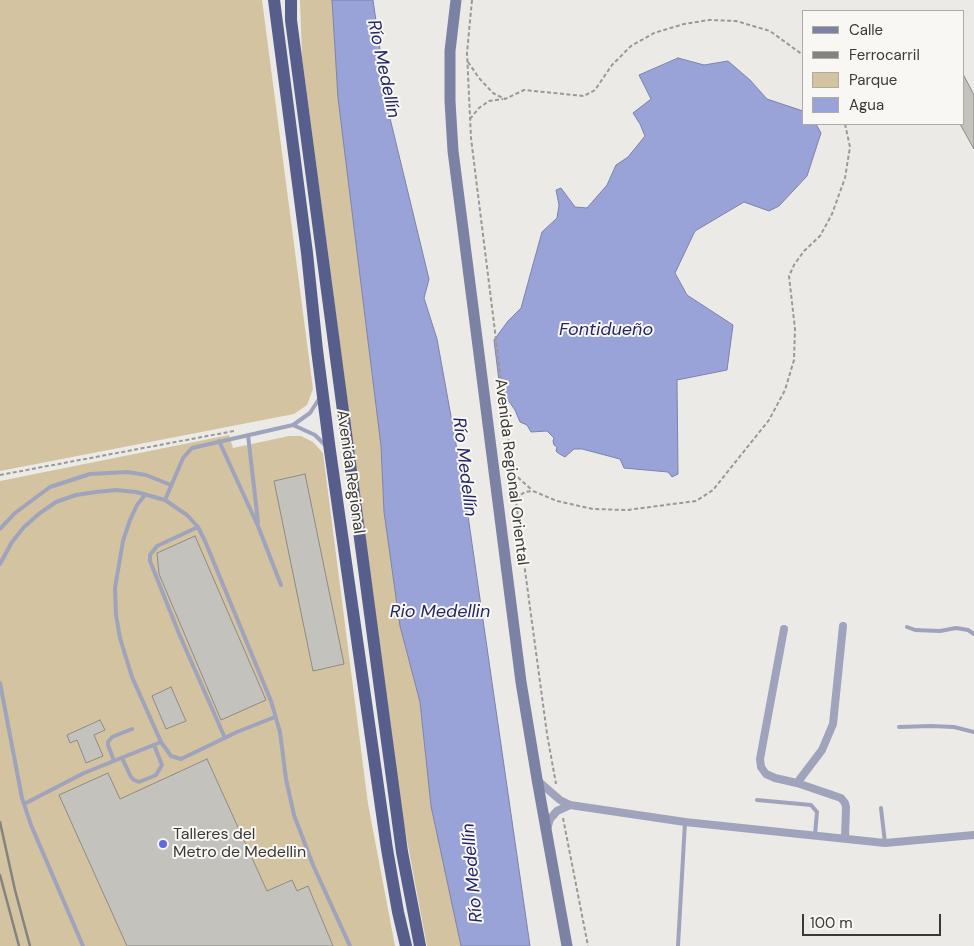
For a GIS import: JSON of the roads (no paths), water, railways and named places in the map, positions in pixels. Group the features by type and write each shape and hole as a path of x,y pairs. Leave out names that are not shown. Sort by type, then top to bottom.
{"highway":[{"name":"Avenida Regional","path":"274,0 307,253 330,451 387,849 406,946"},
{"name":"Avenida Regional","path":"291,0 291,20 382,709 404,862 420,946"}],"main road":[{"name":"Avenida Regional Oriental","path":"456,0 450,51 453,151 521,682 536,779 567,946"}],"street":[{"path":"797,782 822,750 833,724 843,626"},
{"path":"784,629 760,759 761,767 766,774 775,778 797,782 841,798 846,808 844,838"},
{"path":"536,779 558,798 570,805 685,822 885,842 974,835"},
{"path":"546,832 550,819 557,811 570,805"}],"lane":[{"path":"165,500 183,458 192,448 293,425 315,408 322,391"},
{"path":"293,425 315,435 330,451"},
{"path":"248,435 258,526"},
{"path":"219,441 258,526 281,585"},
{"path":"0,529 15,513 50,487 90,474 127,472 146,475 171,485"},
{"path":"0,564 12,542 24,527 56,502 76,495 116,490 165,500 187,515 198,527 271,701 280,732 286,779 294,815 313,865 350,946"},
{"path":"145,495 137,505 123,542 115,588 116,615 120,638 132,677 170,756 181,759 275,717"},
{"path":"198,527 157,546 150,555 150,561 180,636 226,738"},
{"path":"907,627 915,630 940,631 956,628 968,630 974,634"},
{"path":"0,683 24,804 31,825 83,946"},
{"path":"899,727 946,727 974,732"},
{"path":"114,761 108,742 112,737 132,729"},
{"path":"24,804 84,772 162,742"},
{"path":"122,758 134,780 139,782 149,778 156,775 162,765 154,745"},
{"path":"757,800 811,805 818,812 815,835"},
{"path":"881,808 885,842"},
{"path":"678,946 685,822"}],"water":[{"name":"Rio Medellin","path":"332,0 373,0 380,49 380,77 429,279 424,298 437,339 464,488 530,946 461,946 431,806 420,702 400,626 384,512 381,446 338,98"},
{"name":"Fontidueño","path":"678,58 704,65 728,61 750,80 767,99 802,111 802,125 817,125 821,133 807,176 779,206 769,211 744,202 695,231 675,273 687,295 733,325 727,370 677,380 678,474 672,477 668,472 624,468 620,459 582,449 574,449 565,457 558,453 556,451 557,447 554,445 554,438 547,431 531,432 527,425 520,422 515,410 500,389 494,340 508,321 521,308 542,232 557,218 559,205 556,190 561,188 575,207 587,208 607,185 616,165 628,157 645,136 633,113 651,99 639,75"}],"railway":[{"path":"0,822 30,946"},
{"path":"0,875 19,946"}],"place":[{"name":"Talleres del Metro de Medellin","path":"163,844"}],"water label":[{"name":"Río Medellín","path":"383,69"},
{"name":"Río Medellín","path":"464,467"},
{"name":"Río Medellín","path":"473,873"}]}
